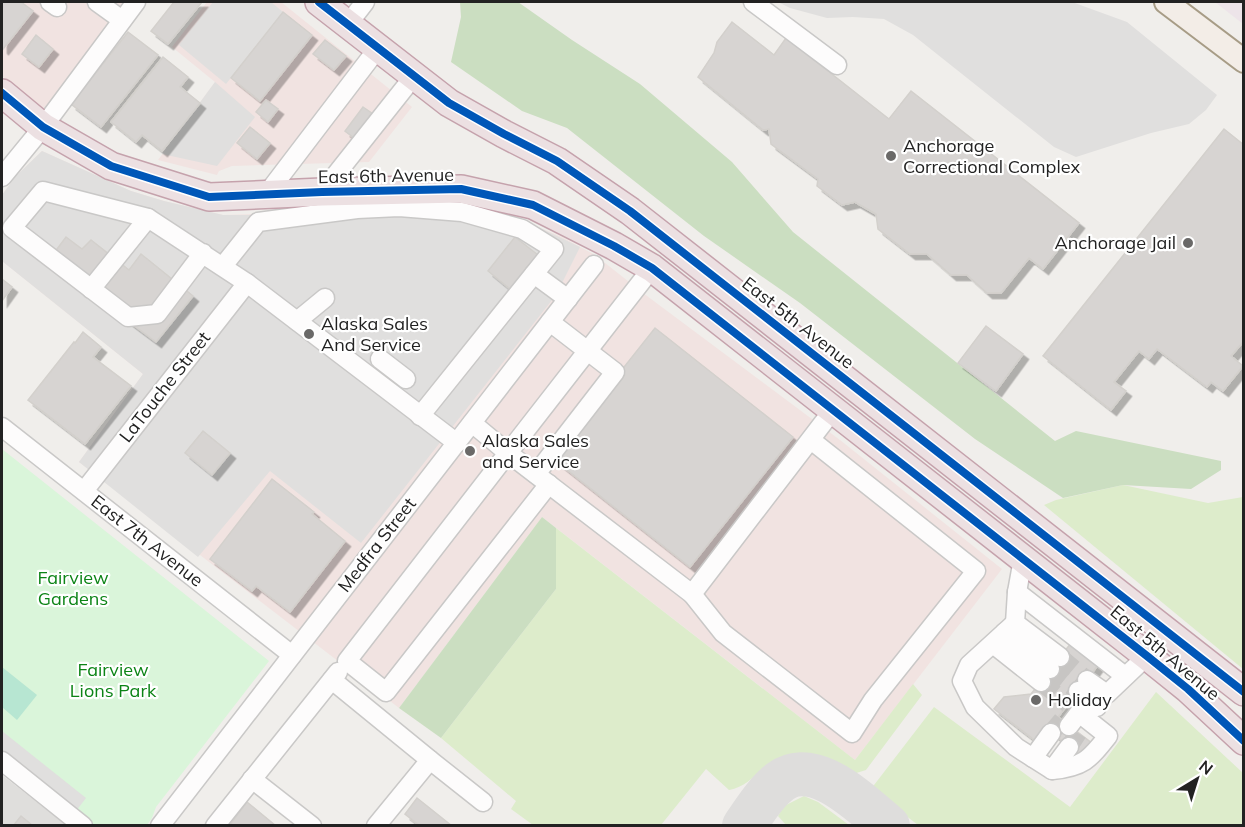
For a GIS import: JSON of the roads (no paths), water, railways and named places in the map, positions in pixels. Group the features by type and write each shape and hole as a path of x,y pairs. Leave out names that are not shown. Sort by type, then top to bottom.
{"highway":[{"name":"East 5th Avenue","path":"320,2 449,103 504,135 557,161 630,211 1244,692"},
{"name":"East 6th Avenue","path":"2,93 43,127 111,166 209,197 461,189 533,205 652,268 836,412"},
{"name":"East 5th Avenue","path":"836,412 1148,656 1193,693 1244,741"}],"main road":[{"path":"1166,2 1244,61"}],"street":[{"path":"98,2 122,20"},
{"path":"2,177 43,127 136,2"},
{"path":"348,24 365,2"},
{"path":"753,2 837,65"},
{"path":"266,195 378,48"},
{"path":"322,192 414,76"},
{"path":"203,253 157,314 128,317 12,228 43,191 148,218 203,253 223,266 247,283 457,442"},
{"path":"223,266 258,222 357,209 399,207 462,212 522,229 554,249 420,416"},
{"path":"91,289 148,218"},
{"name":"Medfra Street","path":"160,825 594,265"},
{"path":"215,825 347,661 652,268"},
{"path":"534,274 568,299"},
{"name":"LaTouche Street","path":"84,491 247,283"},
{"path":"297,321 325,298"},
{"path":"347,661 386,692 542,479 615,372 550,322"},
{"path":"380,359 406,379"},
{"path":"692,594 811,440 836,412"},
{"path":"472,423 692,594 723,633 852,733 873,700 976,571 811,440"},
{"name":"East 7th Avenue","path":"2,427 292,655"},
{"path":"1023,559 1017,592 1004,633 969,665 962,681 975,707 1016,747 1042,764 1075,767 1094,753 1108,736 1076,715"},
{"path":"1017,592 1125,676"},
{"path":"1004,633 1050,670 1004,633"},
{"path":"1042,764 1076,715 1148,656"},
{"path":"332,680 483,801"},
{"path":"376,825 430,760"},
{"path":"2,761 82,825"},
{"path":"252,779 312,825"}],"tunnel":[{"path":"1060,657 1087,680"},
{"path":"1050,669 1078,691"},
{"path":"1041,682 1068,704"},
{"path":"1051,733 1062,720"},
{"path":"1069,747 1078,733"}],"place":[{"name":"Anchorage Correctional Complex","path":"891,156"},
{"name":"Anchorage Jail","path":"1188,243"},
{"name":"Alaska Sales And Service","path":"309,334"},
{"name":"Alaska Sales and Service","path":"470,451"},
{"name":"Holiday","path":"1036,700"}],"park label":[{"name":"Fairview Gardens","path":"73,588"},
{"name":"Fairview Lions Park","path":"113,680"}]}
